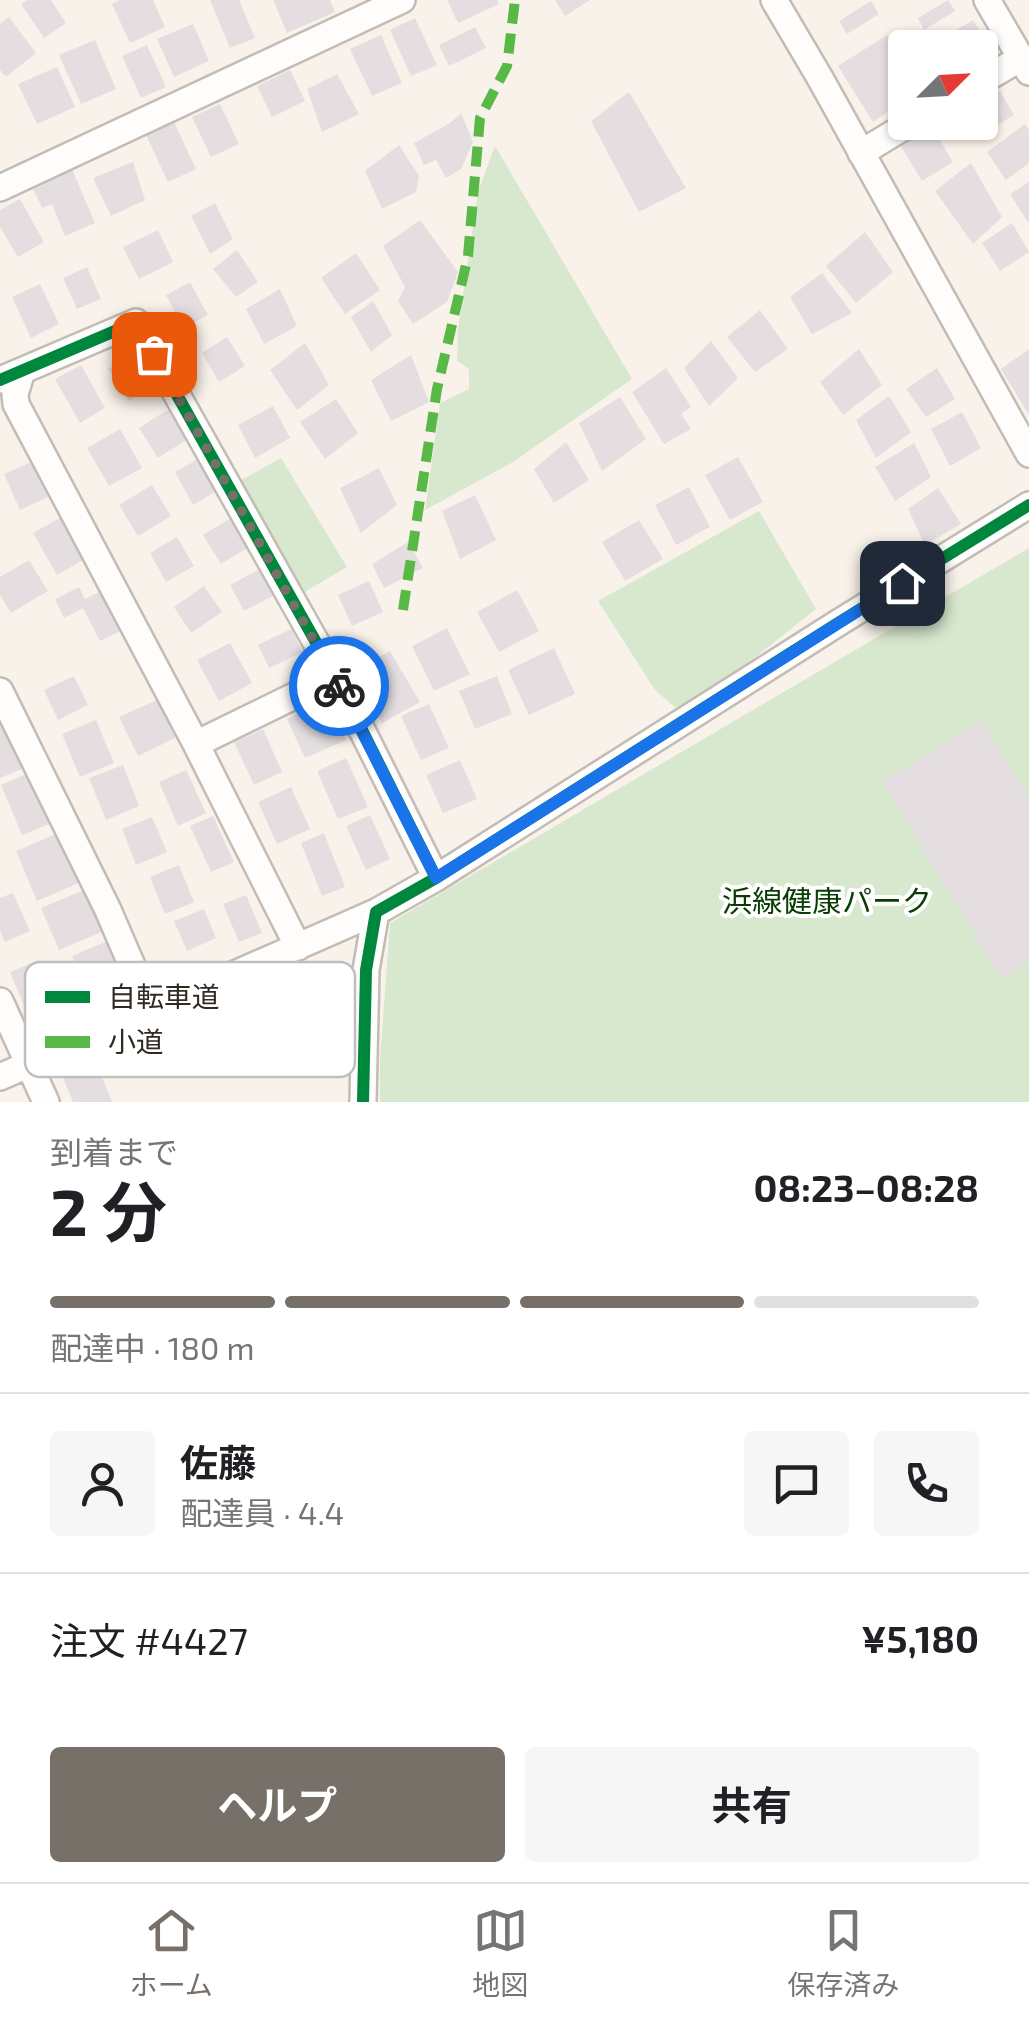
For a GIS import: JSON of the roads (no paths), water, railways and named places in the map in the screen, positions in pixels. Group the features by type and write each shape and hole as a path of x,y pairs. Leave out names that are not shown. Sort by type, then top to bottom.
{"street":[{"path":"0,188 402,0"},
{"path":"774,0 1029,454"},
{"path":"987,0 1025,65 998,75"},
{"path":"862,153 888,137"},
{"path":"298,947 196,744 8,399 15,394 11,376 136,322 334,676 436,878"},
{"path":"264,962 376,912 436,878 1029,505"},
{"path":"196,744 334,676"},
{"path":"0,691 130,962"},
{"path":"363,1102 366,970 376,912"},
{"path":"0,1001 25,1055"},
{"path":"0,1077 25,1066"},
{"path":"35,1077 46,1102"}],"park label":[{"name":"浜線健康パーク","path":"827,900"}]}
